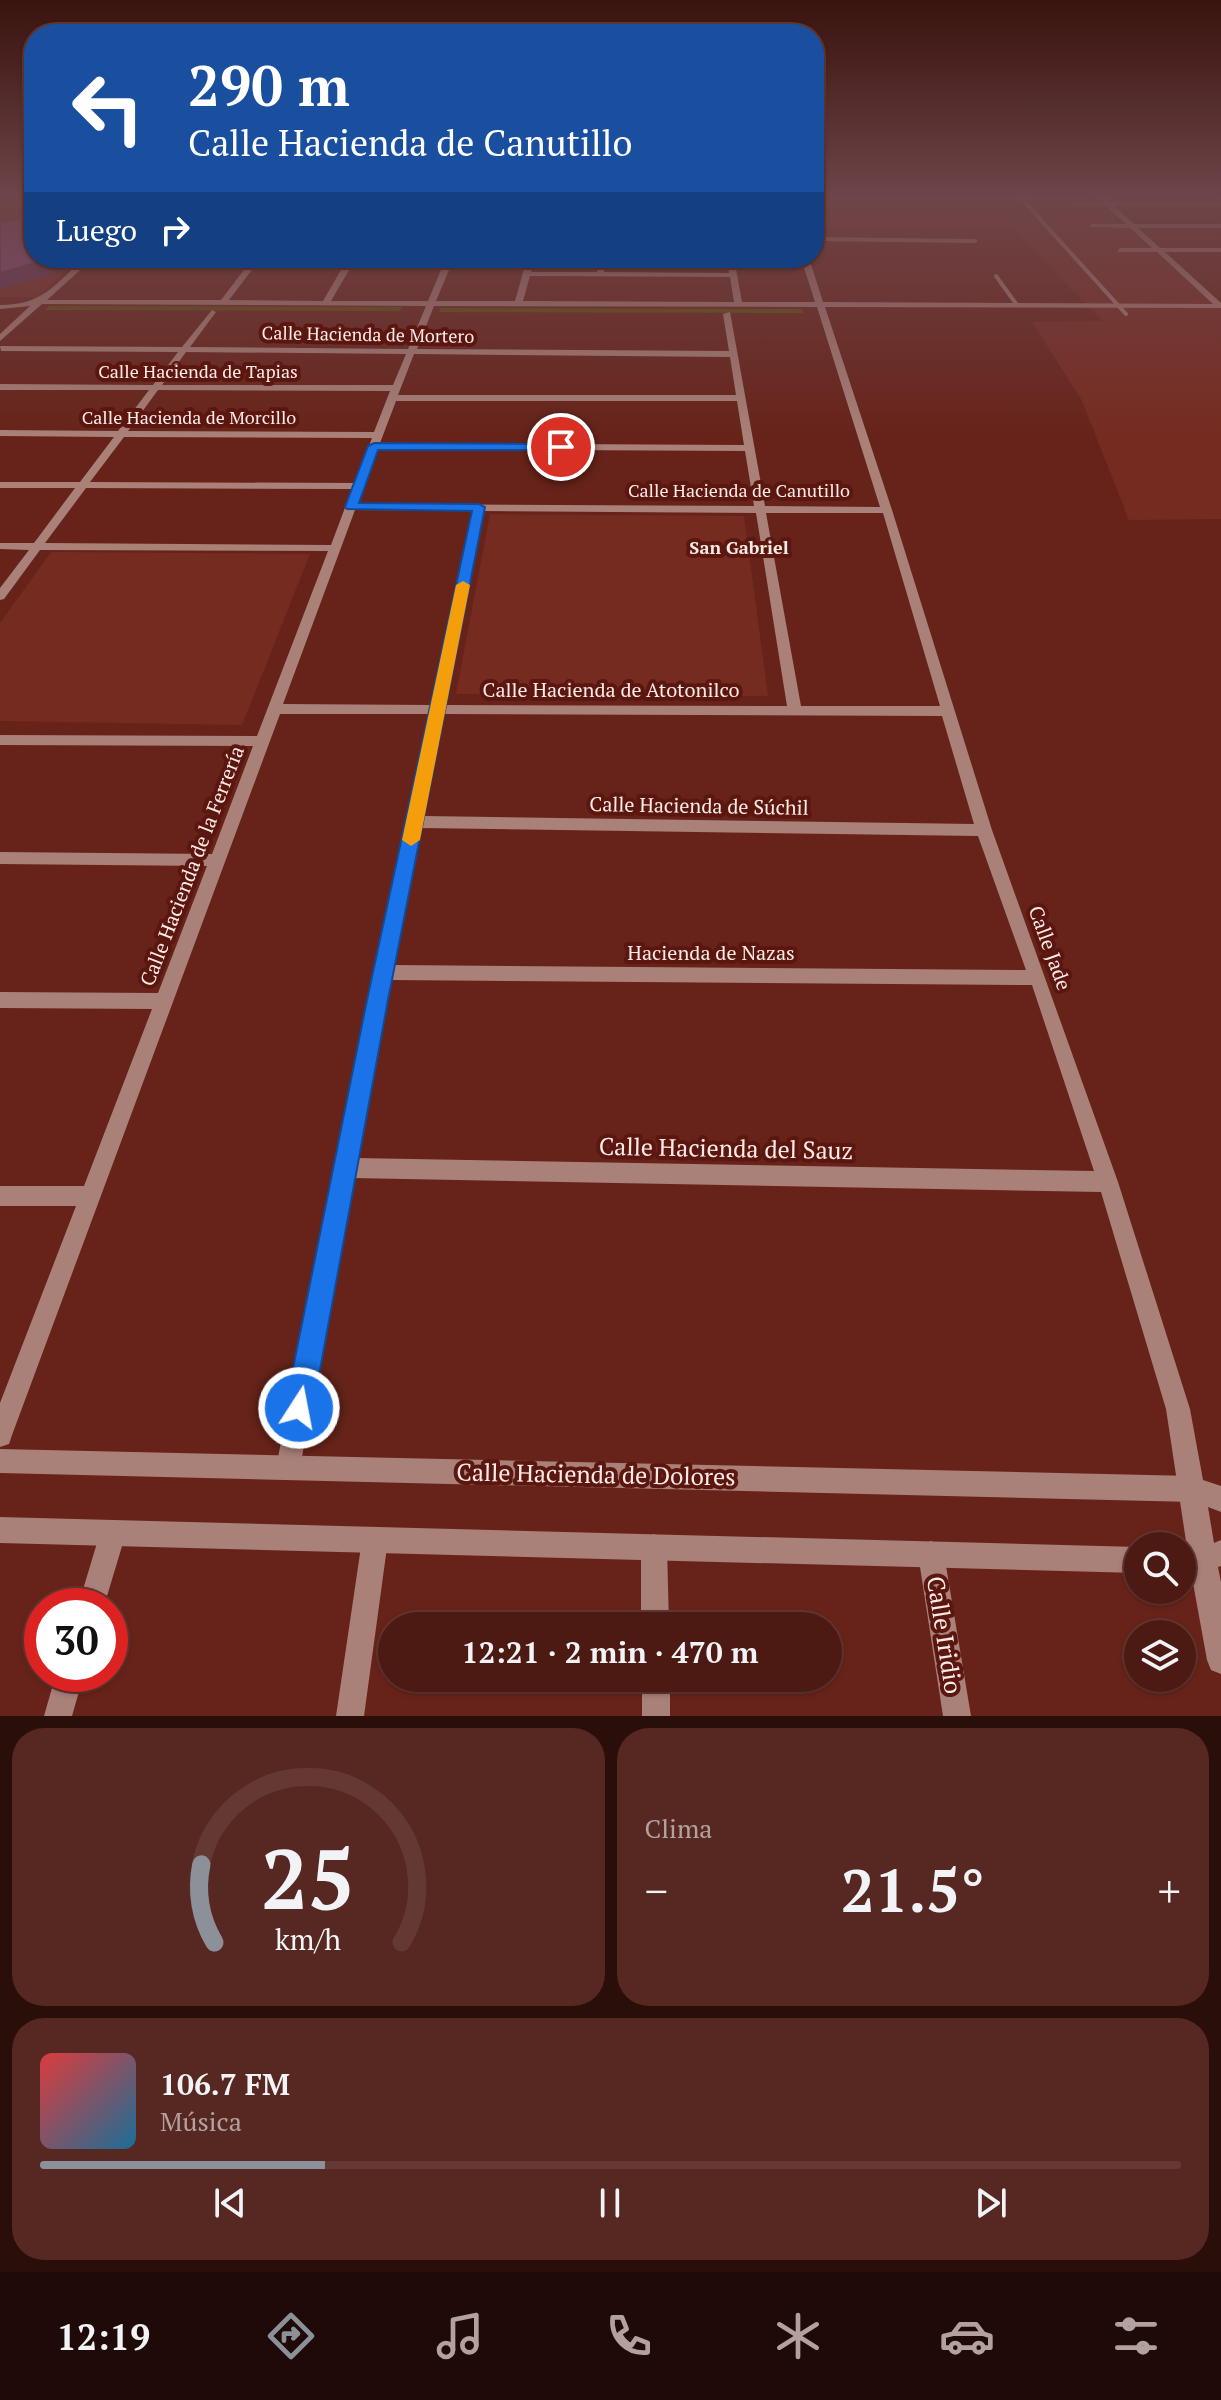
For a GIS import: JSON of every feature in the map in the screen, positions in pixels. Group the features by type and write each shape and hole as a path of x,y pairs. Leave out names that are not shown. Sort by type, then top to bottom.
{"street":[{"path":"0,345 70,277"},
{"path":"223,303 243,277"},
{"path":"325,304 341,277"},
{"name":"Calle Hacienda de la Ferrería","path":"0,1435 410,351 442,277"},
{"path":"518,304 525,277"},
{"path":"733,277 739,305"},
{"name":"Calle Jade","path":"812,277 887,510 984,830 1108,1182 1178,1409 1221,1660"},
{"path":"1188,277 1221,306"},
{"path":"0,307 44,303 223,303 727,314 1017,305 1221,306"},
{"path":"0,345 29,312 44,303 212,312 518,304 739,305 823,310 1221,315"},
{"path":"18,307 29,312"},
{"path":"0,596 212,312"},
{"path":"727,314 795,711"},
{"name":"Calle Hacienda de Mortero","path":"0,345 734,354"},
{"name":"Calle Hacienda de Tapias","path":"0,387 741,398"},
{"name":"Calle Hacienda de Morcillo","path":"0,433 748,448"},
{"path":"0,485 359,486"},
{"name":"Calle Hacienda de Canutillo","path":"351,507 887,510"},
{"path":"288,1468 344,1168 479,507"},
{"path":"0,546 336,548"},
{"name":"Calle Hacienda de Atotonilco","path":"275,709 947,711"},
{"path":"0,740 263,741"},
{"name":"Calle Hacienda de Súchil","path":"414,822 984,830"},
{"path":"0,858 217,860"},
{"name":"Hacienda de Nazas","path":"383,972 1038,978"},
{"path":"0,1000 164,1001"},
{"name":"Calle Hacienda del Sauz","path":"344,1168 1108,1182"},
{"path":"0,1196 90,1196"},
{"name":"Calle Hacienda de Dolores","path":"0,1461 1193,1489 1221,1499"},
{"path":"0,1530 1124,1560"},
{"path":"96,1588 113,1533"},
{"path":"350,1716 375,1540"},
{"path":"654,1547 655,1612"},
{"name":"Calle Iridio","path":"931,1554 957,1716"},
{"path":"58,1716 65,1692"},
{"path":"656,1692 656,1716"}],"lane":[{"path":"997,277 1017,305"},
{"path":"1092,277 1126,314"}],"shaded area":[{"path":"0,277 58,277 37,297 0,297"},
{"path":"1060,277 1183,277 1214,304 1221,305 1221,519 1129,520 1082,401 1032,322 1102,321"},
{"path":"49,306 403,307 400,311 45,310"},
{"path":"440,308 802,309 803,313 439,312"},
{"path":"490,514 744,516 768,696 456,694"},
{"path":"51,552 310,554 242,725 0,721 0,623"}],"slow traffic":[{"path":"411,840 463,585"}],"district":[{"name":"San Gabriel","path":"739,548"}],"route":[{"path":"299,1408 377,1000 479,507 351,507 374,446 561,447"}]}
